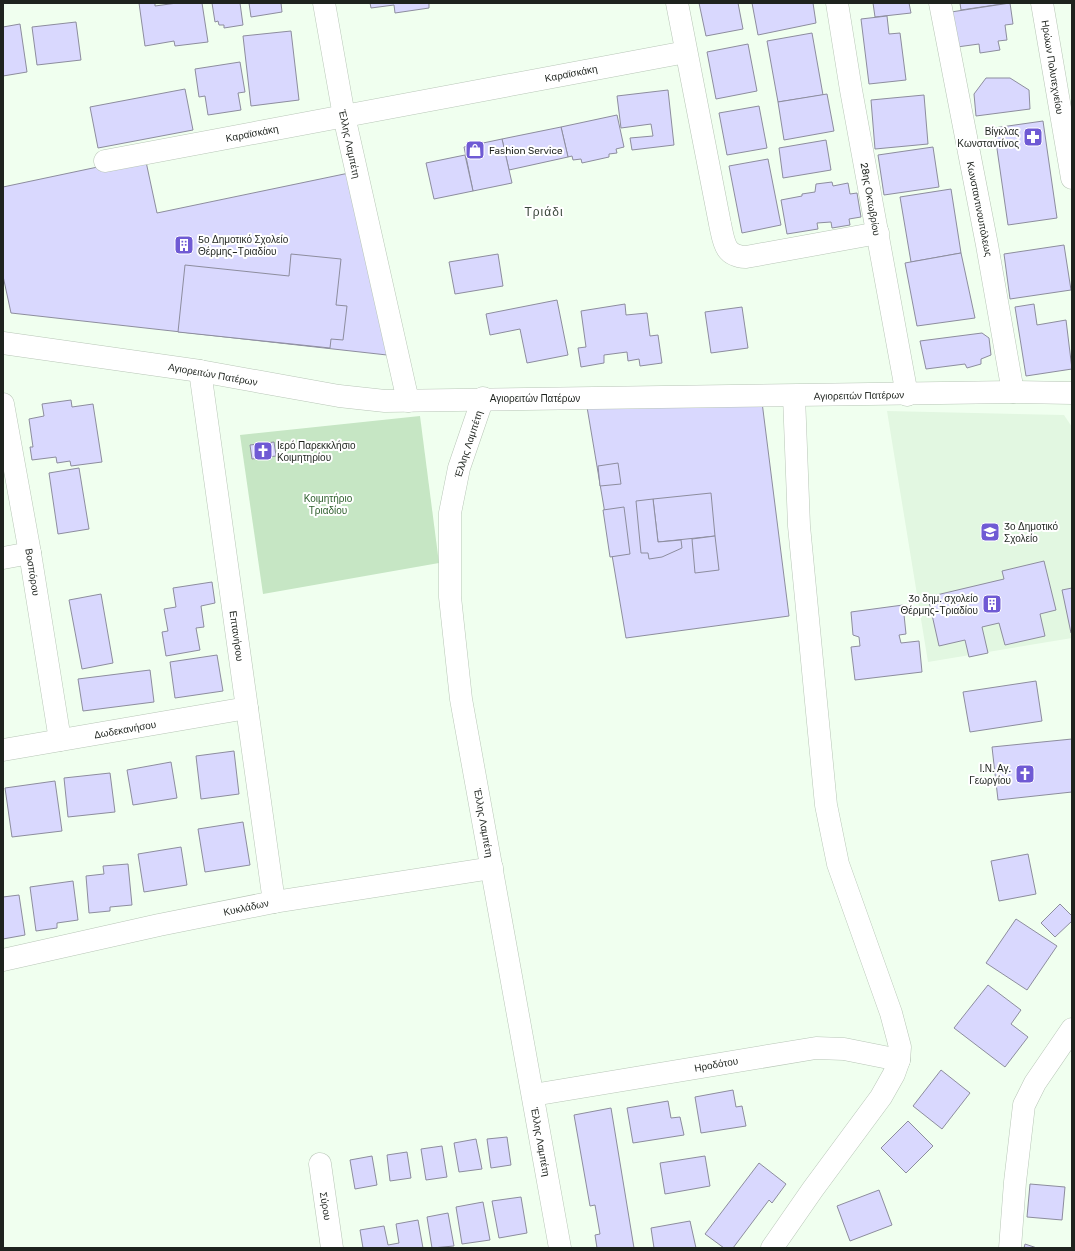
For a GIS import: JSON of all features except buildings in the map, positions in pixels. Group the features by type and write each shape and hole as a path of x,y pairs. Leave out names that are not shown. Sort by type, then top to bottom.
{"street":[{"name":"Έλλης Λαμπέτη","path":"324,3 344,116 408,401"},
{"path":"677,3 722,230 728,251 733,255 746,257 878,233"},
{"name":"28ης Οκτωβρίου","path":"837,3 907,395"},
{"name":"Κωνσταντινουπόλεως","path":"940,3 987,245 1013,392"},
{"name":"Ηρώων Πολυτεχνείου","path":"1042,3 1072,178"},
{"name":"Καραϊσκάκη","path":"105,161 686,52"},
{"name":"Αγιορειτών Πατέρων","path":"3,342 200,371 347,397 385,401 483,398 907,395 1013,392 1072,393"},
{"name":"Επτανήσου","path":"200,371 274,902"},
{"path":"772,1248 813,1189 881,1097 894,1074 899,1060 900,1047 896,1030 838,864 826,805 798,526 794,396"},
{"name":"Έλλης Λαμπέτη","path":"483,398 459,468 450,513 450,596 461,699 560,1248"},
{"name":"Βοσπόρου","path":"3,404 30,553 60,740"},
{"path":"3,558 30,553"},
{"name":"Δωδεκανήσου","path":"3,750 247,708"},
{"name":"Κυκλάδων","path":"3,960 274,902 492,868"},
{"path":"1010,1248 1024,1105 1035,1083 1072,1029"},
{"name":"Ηροδότου","path":"533,1095 816,1048 844,1049 899,1060"},
{"name":"Σύρου","path":"320,1164 332,1248"}],"shaded area":[{"name":"3ο Δημοτικό Σχολείο","path":"887,411 1064,415 1072,427 1072,638 928,662"}],"green space":[{"name":"Κοιμητήριο Τριαδίου","path":"420,416 439,563 263,594 240,435"}],"place":[{"name":"Βίγκλας Κωνσταντίνος","path":"1033,137"},
{"name":"Fashion Service","path":"475,150"},
{"name":"5ο Δημοτικό Σχολείο Θέρμης–Τριαδίου","path":"184,245"},
{"name":"Ιερό Παρεκκλήσιο Κοιμητηρίου","path":"263,451"},
{"name":"3ο Δημοτικό Σχολείο","path":"990,532"},
{"name":"3ο δημ. σχολείο Θέρμης-Τριαδίου","path":"992,604"},
{"name":"Ι.Ν. Αγ. Γεωργίου","path":"1025,774"}],"district":[{"name":"Τριάδι","path":"544,212"}]}
